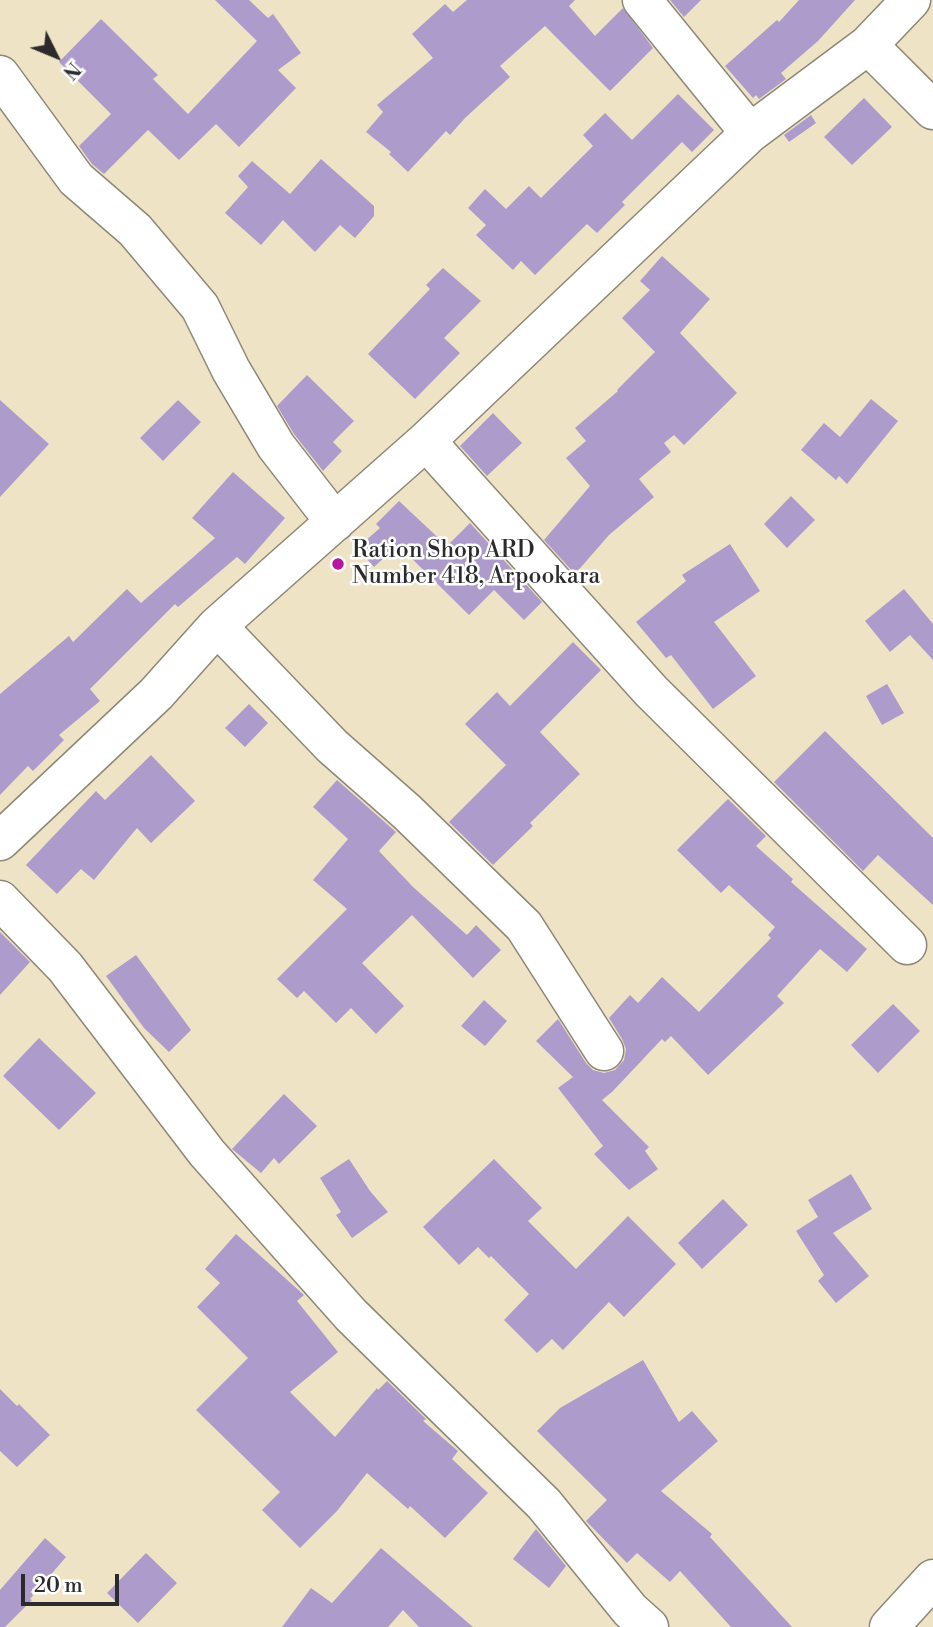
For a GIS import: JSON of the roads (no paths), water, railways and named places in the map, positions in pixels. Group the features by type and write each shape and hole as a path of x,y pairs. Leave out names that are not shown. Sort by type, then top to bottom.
{"street":[{"path":"642,0 750,133"},
{"path":"0,841 156,694 217,626 426,442 750,133 868,45 911,0"},
{"path":"868,45 933,110"},
{"path":"0,75 76,179 135,230 200,307 231,370 276,446 335,522"},
{"path":"426,442 651,691 907,945"},
{"path":"217,626 332,746 407,812 524,926 604,1051"},
{"path":"0,900 65,967 207,1153 315,1275 351,1315 544,1504 630,1610 649,1627"},
{"path":"889,1627 933,1579"}],"place":[{"name":"Ration Shop ARD Number 418, Arpookara","path":"338,564"}]}
